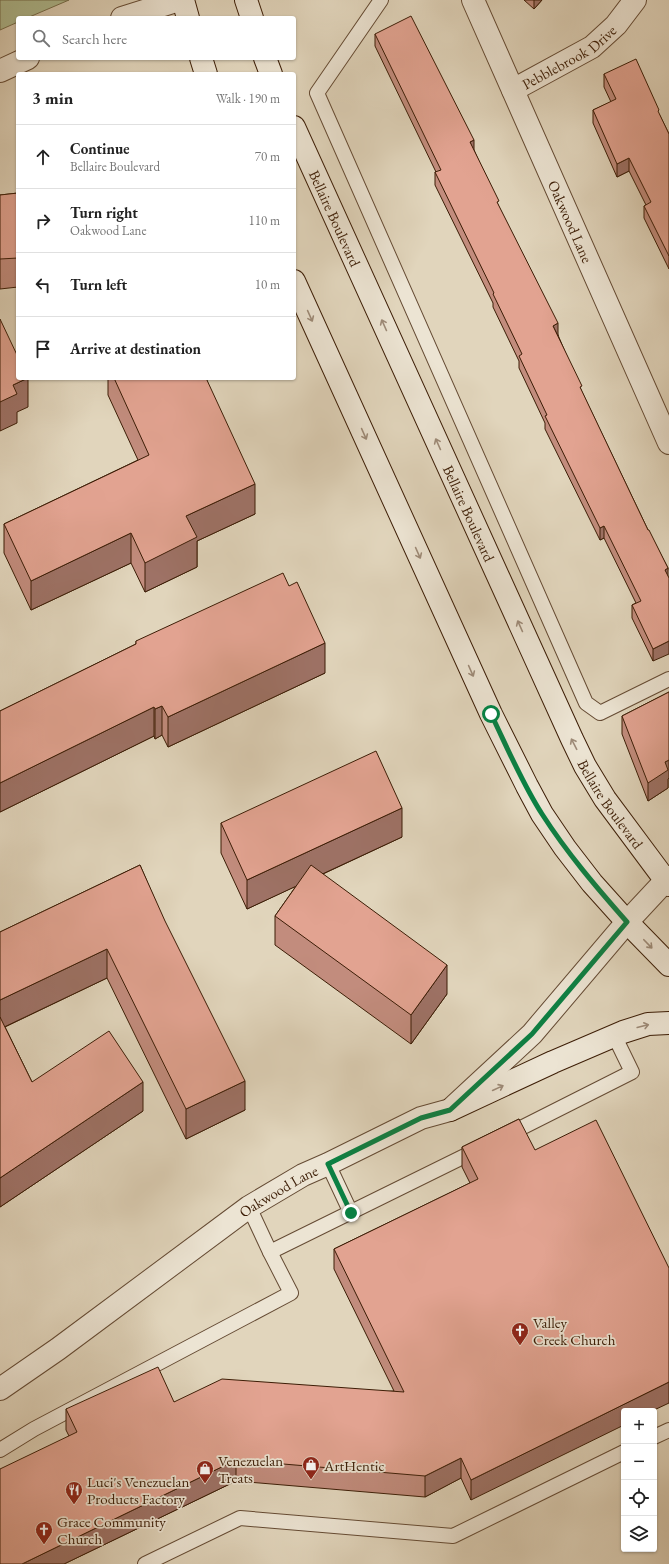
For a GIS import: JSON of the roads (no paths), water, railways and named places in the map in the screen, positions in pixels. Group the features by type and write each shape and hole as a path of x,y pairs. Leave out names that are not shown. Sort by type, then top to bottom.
{"main road":[{"path":"128,16 179,0"},
{"path":"183,0 187,16"},
{"path":"246,0 251,16"},
{"name":"Oakwood Lane","path":"473,0 669,443"},
{"name":"Pebblebrook Drive","path":"514,90 592,47 616,25 635,0"},
{"path":"0,71 24,60"},
{"path":"202,60 205,72"},
{"path":"266,60 270,72"},
{"name":"Bellaire Boulevard","path":"296,131 572,740 585,766 605,799 668,881"},
{"path":"296,284 491,714 542,814 592,883 669,965"},
{"name":"Oakwood Lane","path":"0,1389 58,1349 249,1207 303,1175 421,1118 450,1110 532,1034 627,922 668,881"},
{"path":"450,1110 614,1035 648,1024 669,1023"}],"lane":[{"path":"381,0 317,93 586,703 600,713 669,679"},
{"path":"270,1252 632,1072 614,1035"},
{"path":"328,1164 351,1213"},
{"path":"0,1450 34,1429 291,1293 249,1207"},
{"path":"657,1436 669,1430"},
{"path":"145,1564 240,1518 453,1536 621,1453"}],"place":[{"name":"Valley Creek Church","path":"520,1346"},
{"name":"ArtHentic","path":"311,1480"},
{"name":"Venezuelan Treats","path":"205,1484"},
{"name":"Luci's Venezuelan Products Factory","path":"74,1505"},
{"name":"Grace Community Church","path":"44,1545"}]}
